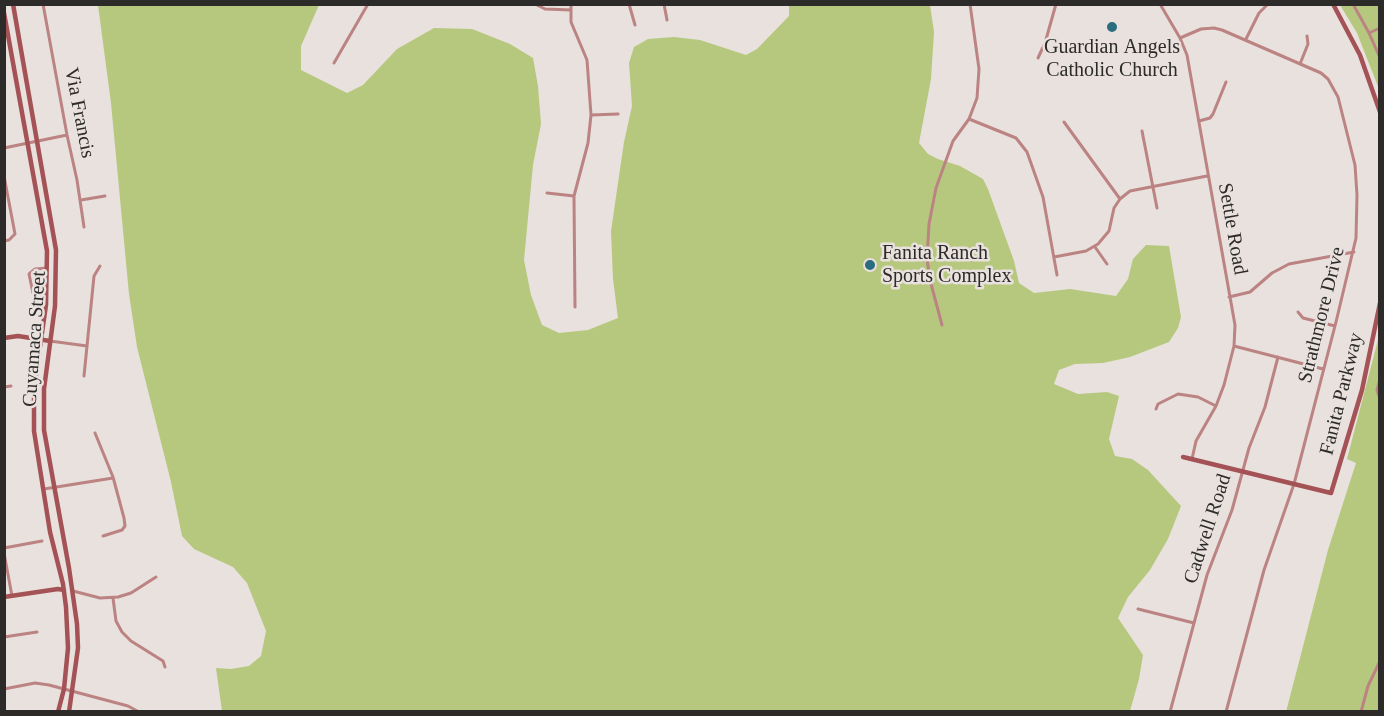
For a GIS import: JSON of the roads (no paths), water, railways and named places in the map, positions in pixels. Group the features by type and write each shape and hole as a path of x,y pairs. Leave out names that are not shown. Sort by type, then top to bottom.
{"main road":[{"name":"Cuyamaca Street","path":"13,4 56,250 55,306 44,389 44,430 73,591 78,648 69,711"},
{"path":"1333,4 1360,55 1380,111"},
{"name":"Cuyamaca Street","path":"4,13 47,251 46,305 39,339 34,388 34,431 50,532 64,590 68,648 64,689 58,711"},
{"name":"Fanita Parkway","path":"1294,484 1330,493 1362,390 1380,303"},
{"path":"4,338 18,336 50,341"},
{"path":"1183,457 1294,484"},
{"path":"4,597 56,589 73,591"}],"street":[{"name":"Via Francis","path":"43,4 81,200 84,227"},
{"path":"334,63 369,4"},
{"path":"535,4 545,9 571,10"},
{"path":"571,4 571,22 587,60 591,115 588,143 574,196 575,307"},
{"path":"629,4 635,25"},
{"path":"664,4 667,20"},
{"path":"728,4 748,4"},
{"path":"942,326 927,259 929,224 936,188 953,141 969,119 977,98 979,83 970,4"},
{"path":"1038,58 1046,43 1056,4"},
{"name":"Settle Road","path":"1160,4 1187,55 1234,325 1234,346 1216,406 1200,433 1192,459"},
{"path":"1246,39 1259,13 1268,4"},
{"path":"1353,4 1380,58"},
{"name":"Strathmore Drive","path":"1180,38 1208,27 1222,30 1321,73 1328,79 1338,97 1355,165 1358,225 1354,252 1294,484 1264,570 1226,711"},
{"path":"1369,33 1380,28"},
{"path":"1300,64 1308,44 1307,36"},
{"path":"1199,122 1210,118 1213,114 1226,82"},
{"path":"591,115 618,114"},
{"path":"969,119 1016,138 1026,149 1043,197 1057,275"},
{"path":"1064,122 1120,200"},
{"path":"1142,131 1157,208"},
{"path":"4,148 67,135"},
{"path":"4,176 15,234 9,240 4,241"},
{"path":"1054,257 1095,247 1109,231 1114,208 1130,191 1208,176"},
{"path":"547,193 574,196"},
{"path":"81,200 105,196"},
{"path":"1095,247 1107,264"},
{"path":"1229,297 1250,292 1278,268 1289,264 1354,252"},
{"path":"84,376 94,276 99,266"},
{"path":"33,293 29,274 35,268 47,268"},
{"path":"1298,312 1303,318 1335,326"},
{"path":"50,341 87,346"},
{"path":"1234,346 1323,369"},
{"name":"Cadwell Road","path":"1170,711 1207,575 1232,510 1253,434 1265,407 1278,357"},
{"path":"1380,379 1377,390 1380,399"},
{"path":"4,387 11,386"},
{"path":"1156,409 1158,404 1178,394 1198,396 1216,406"},
{"path":"95,433 113,477 125,526 122,530 103,536"},
{"path":"44,489 113,477"},
{"path":"4,548 42,541"},
{"path":"4,553 12,596"},
{"path":"73,591 100,598 113,598 131,593 156,577"},
{"path":"113,598 116,621 122,632 128,639 163,661 165,667"},
{"path":"1138,609 1194,623"},
{"path":"4,638 37,632"},
{"path":"1361,711 1370,680 1380,661"},
{"path":"4,689 35,683 73,691 139,711"}],"place":[{"name":"Guardian Angels Catholic Church","path":"1112,27"},
{"name":"Fanita Ranch Sports Complex","path":"870,265"}]}
